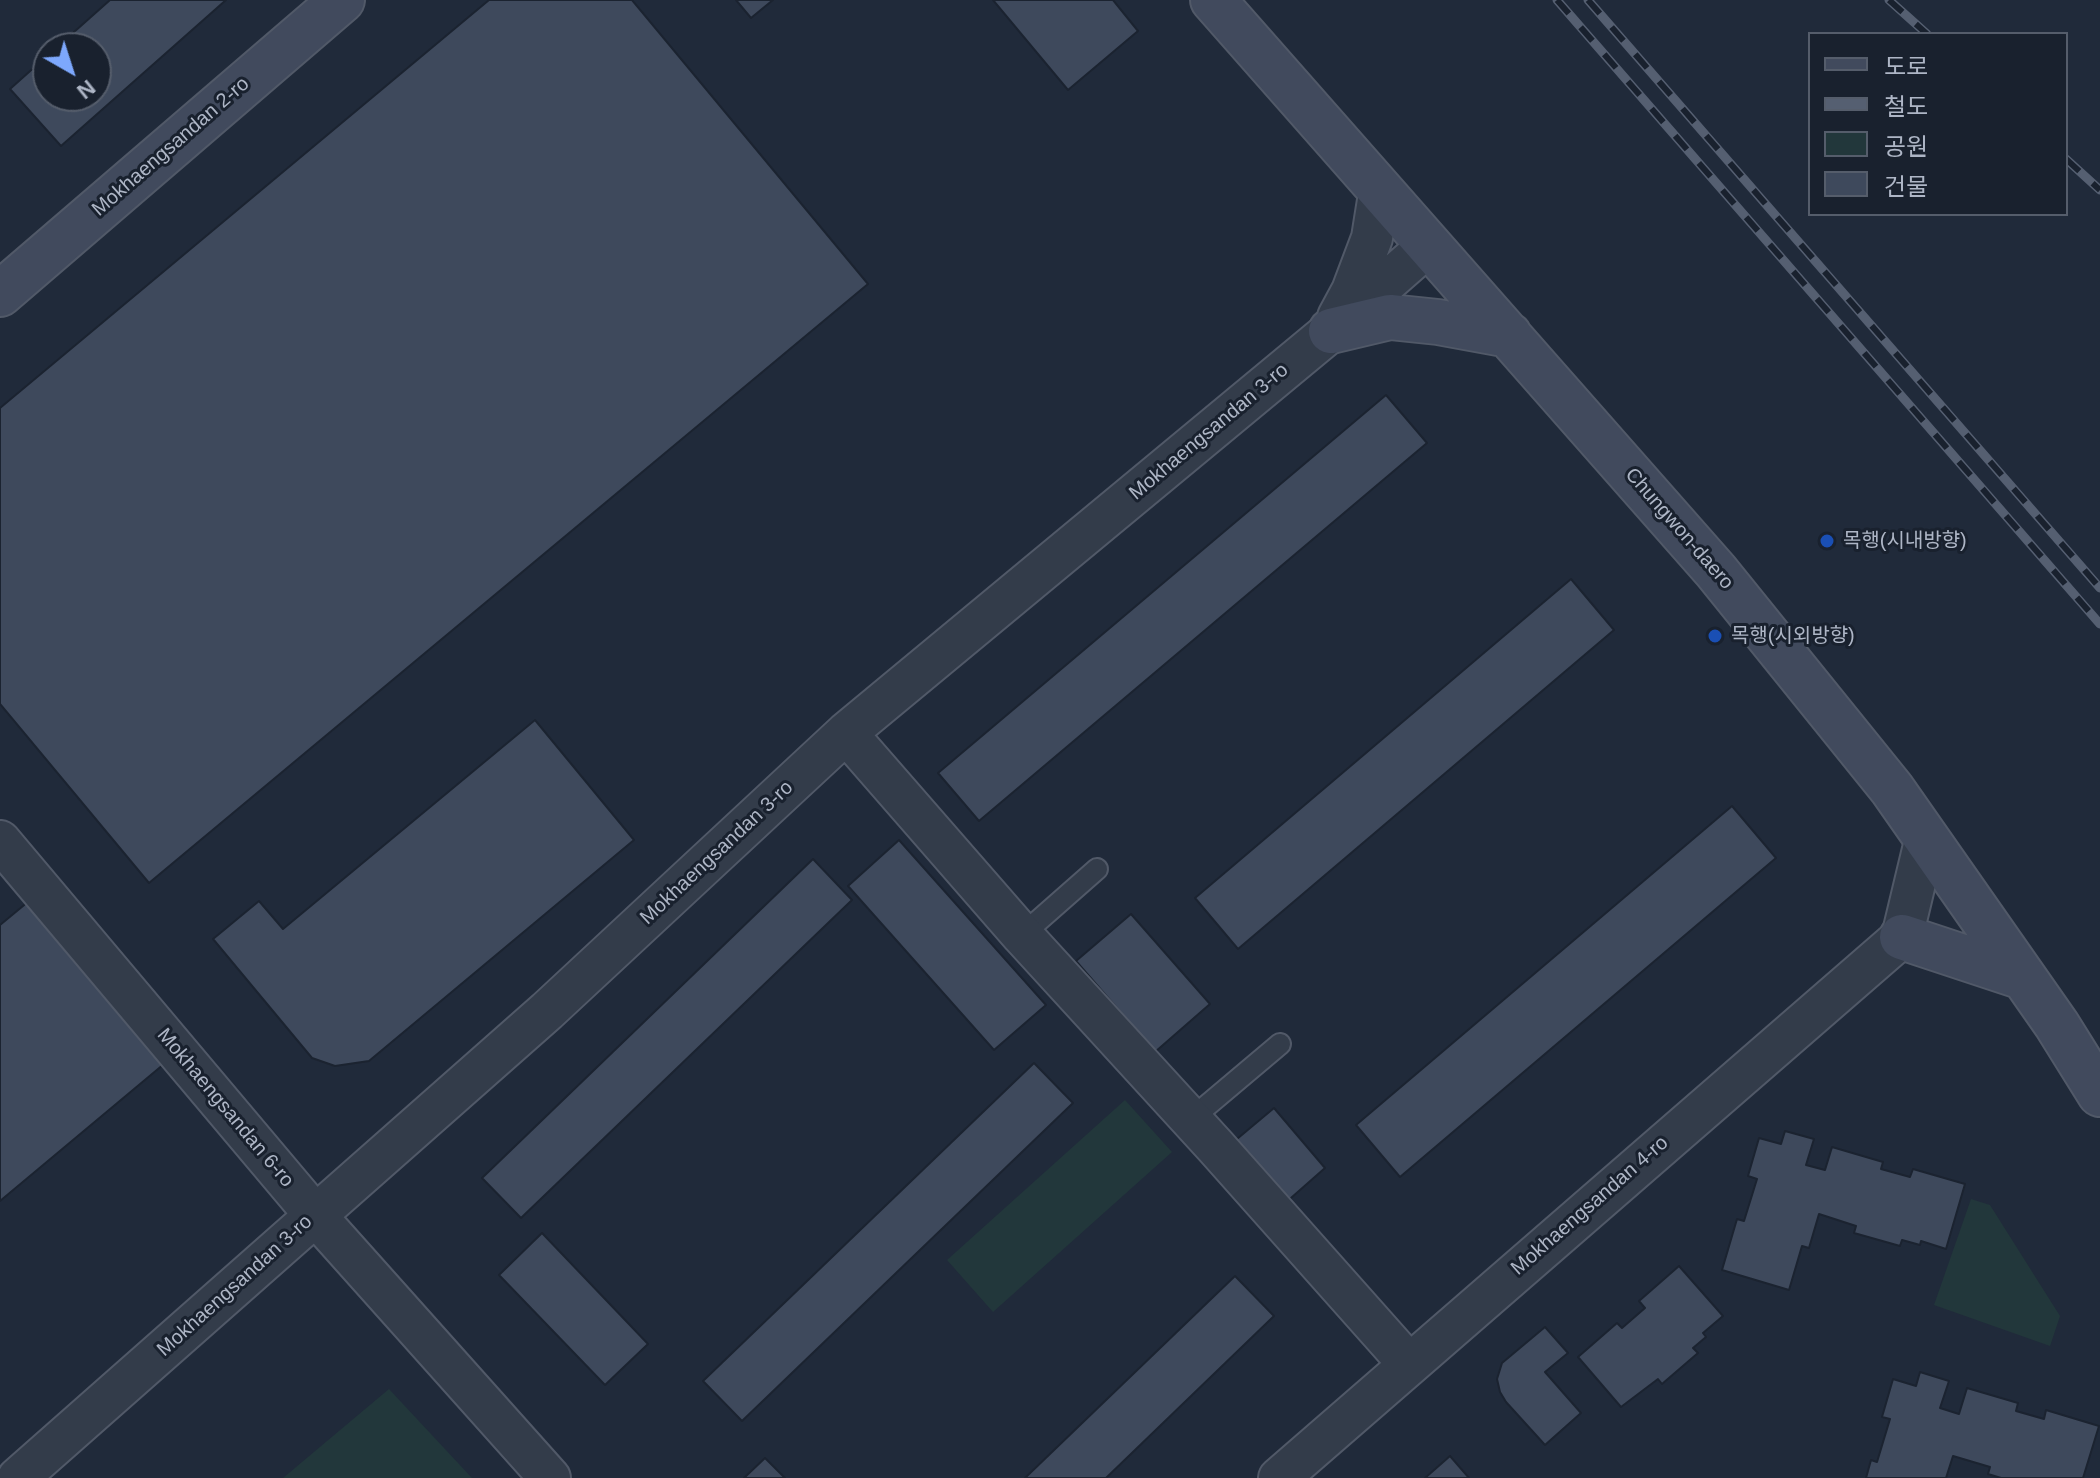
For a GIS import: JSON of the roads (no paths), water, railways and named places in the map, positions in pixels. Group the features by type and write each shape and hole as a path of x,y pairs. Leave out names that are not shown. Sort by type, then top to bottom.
{"street":[{"name":"Mokhaengsandan 2-ro","path":"0,294 342,0"},
{"name":"Chungwon-daero","path":"1213,0 1716,571 1892,789 2100,1094"},
{"path":"1331,331 1352,291 1372,238 1380,188"},
{"name":"Mokhaengsandan 3-ro","path":"18,1478 547,1011 846,733 1331,331 1429,245"},
{"path":"1331,331 1390,317 1509,335"},
{"path":"846,733 1022,935 1408,1363"},
{"path":"1926,837 1902,937 2023,977"},
{"name":"Mokhaengsandan 6-ro","path":"0,841 315,1215 550,1478"},
{"name":"Mokhaengsandan 4-ro","path":"1279,1478 1902,937"}],"lane":[{"path":"1022,935 1097,869"},
{"path":"1191,1119 1280,1044"}],"railway":[{"path":"1557,0 2100,624"},
{"path":"1588,0 2100,588"},
{"path":"1889,0 1925,32"},
{"path":"2068,161 2100,190"}],"place":[{"name":"목행(시내방향)","path":"1827,541"},
{"name":"목행(시외방향)","path":"1715,636"}]}
